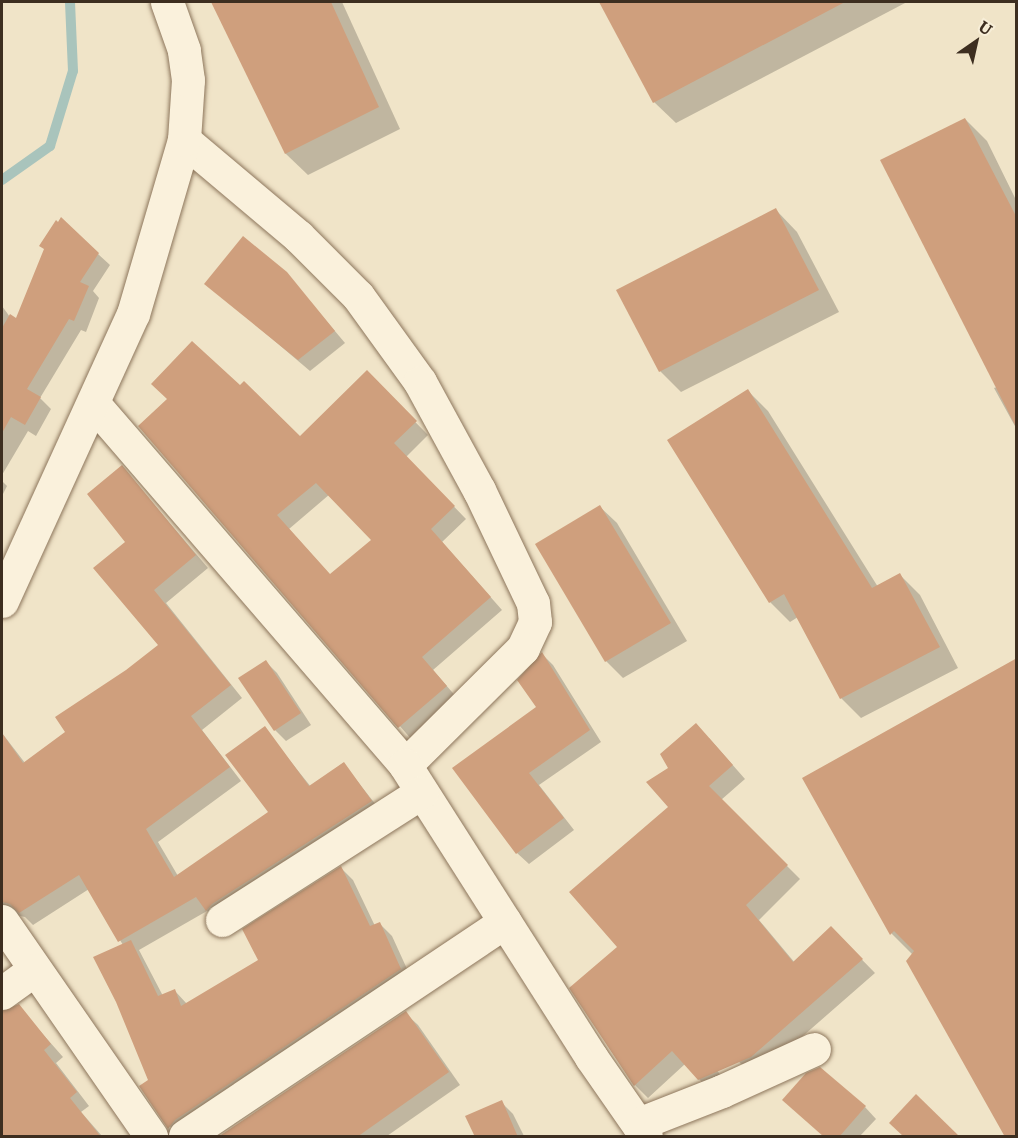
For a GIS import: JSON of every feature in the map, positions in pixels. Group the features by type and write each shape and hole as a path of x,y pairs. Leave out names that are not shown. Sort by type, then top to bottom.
{"street":[{"path":"2,601 133,314 184,140 187,70 178,28 167,2"},
{"path":"184,140 298,236 358,296 420,382 478,490 533,603 535,622 523,648 414,778 222,920"},
{"path":"93,403 414,778 591,1057 642,1130 814,1049"},
{"path":"2,921 151,1137"},
{"path":"184,1137 505,922"},
{"path":"2,993 34,970"}],"building":[{"path":"211,2 331,2 379,107 285,154"},
{"path":"599,2 845,2 653,103"},
{"path":"965,118 1017,218 1017,429 880,160"},
{"path":"776,208 819,290 659,372 616,290"},
{"path":"61,217 99,253 80,282 89,286 74,321 69,319 27,389 41,397 25,425 11,417 2,433 2,328 10,314 16,318 44,249 39,246 56,220 58,222"},
{"path":"243,236 287,272 335,331 298,360 204,284"},
{"path":"192,341 240,385 244,381 300,436 367,370 417,421 394,443 455,506 431,529 491,597 422,657 447,686 398,728 138,426 167,399 151,384","holes":["316,483 371,540 330,574 277,515"]},
{"path":"748,389 872,588 900,573 940,647 840,699 784,594 769,603 667,440"},
{"path":"122,465 196,555 154,590 231,685 191,716 230,767 146,829 174,877 268,812 225,755 265,726 309,786 344,762 372,801 212,904 206,911 196,897 118,942 79,875 19,913 10,904 2,902 2,733 23,763 65,732 55,717 126,670 158,645 93,568 125,542 87,494"},
{"path":"600,505 671,623 605,662 535,544"},
{"path":"542,652 590,730 529,773 564,818 516,854 452,768 536,707 517,680"},
{"path":"1017,658 1017,1137 1005,1137 906,961 914,951 894,931 890,935 802,778"},
{"path":"266,660 301,713 274,731 238,678"},
{"path":"696,723 733,765 709,786 788,865 746,905 793,962 831,926 863,959 751,1057 698,1080 672,1051 634,1086 569,988 617,947 569,892 668,807 646,782 668,768 660,754"},
{"path":"341,866 370,926 380,922 401,969 175,1120 168,1129 139,1086 148,1080 116,1002 93,957 131,940 158,996 175,989 181,1006 258,960 242,929"},
{"path":"19,1004 51,1044 44,1050 77,1092 70,1098 101,1137 2,1137 2,1011"},
{"path":"406,1011 449,1072 357,1137 218,1137"},
{"path":"820,1067 866,1106 839,1137 824,1137 782,1100 806,1073"},
{"path":"916,1094 960,1137 904,1137 889,1123"},
{"path":"502,1100 518,1137 475,1137 465,1116"}],"waterway":[{"path":"2,180 50,146 73,71 70,2"}]}
